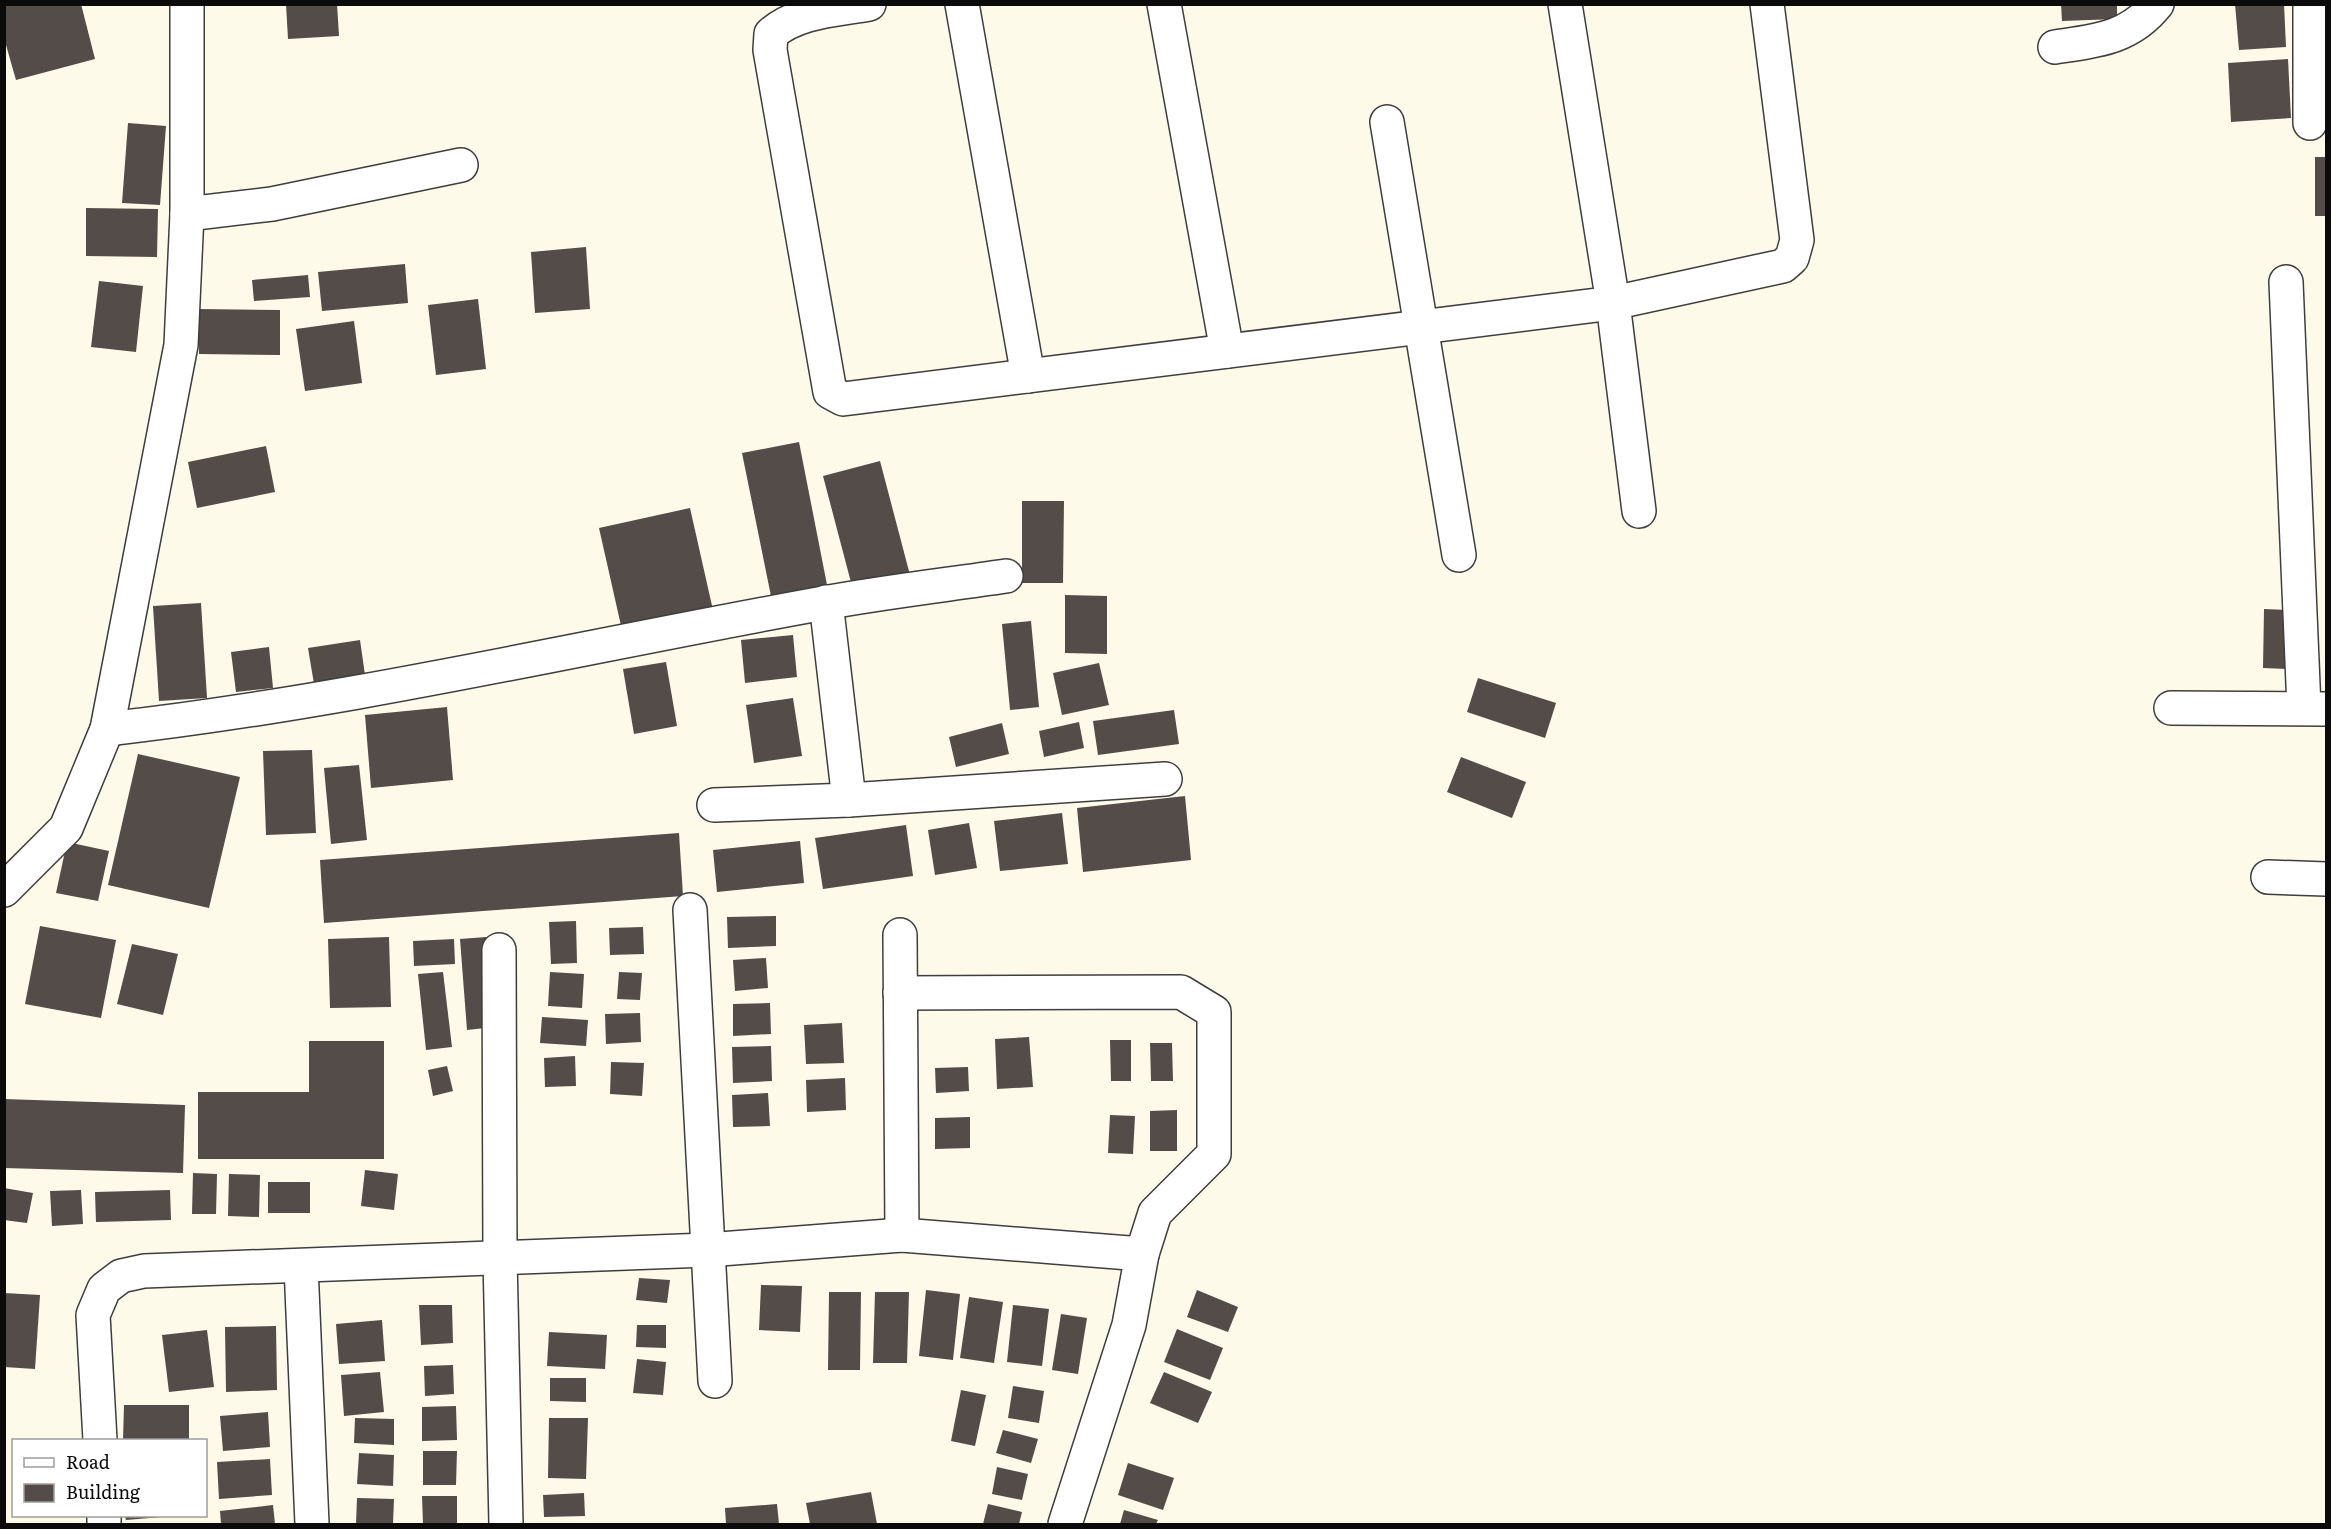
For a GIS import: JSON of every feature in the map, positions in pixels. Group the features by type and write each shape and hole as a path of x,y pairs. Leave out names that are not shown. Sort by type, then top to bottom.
{"street":[{"path":"4,890 66,828 107,729 181,345 187,214 187,4"},
{"path":"869,4 809,14 783,23 771,34 772,68 830,392 843,399 1613,303 1783,266 1792,258 1797,240 1767,4"},
{"path":"962,4 1028,376"},
{"path":"1164,4 1227,351"},
{"path":"1565,4 1613,303 1639,512"},
{"path":"2055,47 2105,41 2127,28 2157,4"},
{"path":"2310,4 2310,123"},
{"path":"1387,122 1459,555"},
{"path":"187,214 272,204 461,165"},
{"path":"2171,708 2315,709 2286,282"},
{"path":"107,729 215,717 570,653 826,603 1006,576"},
{"path":"826,603 849,800"},
{"path":"714,805 849,800 1165,779"},
{"path":"2268,877 2326,879"},
{"path":"690,910 715,1381"},
{"path":"900,935 902,1235"},
{"path":"499,950 500,1258 506,1524"},
{"path":"900,993 1181,992 1214,1012 1214,1154 1155,1213 1142,1254 1129,1325 1065,1524"},
{"path":"100,1439 93,1315 104,1289 122,1276 144,1270 707,1250 902,1235 1142,1254"},
{"path":"301,1266 312,1524"}],"building":[{"path":"4,4 81,4 95,59 16,80 4,38"},
{"path":"286,4 337,4 339,36 288,39"},
{"path":"2061,4 2117,4 2117,19 2062,21"},
{"path":"2235,4 2284,4 2286,47 2239,50"},
{"path":"2288,59 2291,118 2231,122 2228,63"},
{"path":"128,123 166,126 160,205 122,203"},
{"path":"2315,157 2326,157 2326,216 2315,216"},
{"path":"86,208 158,209 157,257 86,256"},
{"path":"586,247 590,309 535,313 531,252"},
{"path":"405,264 408,303 322,311 318,272"},
{"path":"308,275 310,297 254,301 252,280"},
{"path":"99,281 143,286 136,352 91,347"},
{"path":"478,299 486,369 436,375 428,305"},
{"path":"199,309 280,310 280,355 199,354"},
{"path":"354,321 362,383 305,391 296,329"},
{"path":"799,442 829,595 773,606 742,453"},
{"path":"266,446 275,492 197,508 188,462"},
{"path":"880,461 910,575 853,590 823,476"},
{"path":"1022,501 1064,501 1063,583 1022,583"},
{"path":"690,508 715,619 624,639 599,528"},
{"path":"1065,595 1107,596 1107,654 1065,653"},
{"path":"201,603 207,698 159,701 153,606"},
{"path":"2264,609 2288,610 2287,669 2263,668"},
{"path":"1031,621 1039,707 1010,710 1002,624"},
{"path":"793,635 797,677 745,683 741,640"},
{"path":"360,640 366,682 315,690 308,648"},
{"path":"269,647 273,688 236,692 231,652"},
{"path":"666,662 677,726 634,734 623,669"},
{"path":"1099,663 1109,705 1062,715 1053,673"},
{"path":"1478,678 1556,703 1545,738 1467,712"},
{"path":"793,698 802,756 754,763 746,705"},
{"path":"447,707 453,780 371,788 365,715"},
{"path":"1174,710 1179,744 1098,755 1093,721"},
{"path":"1079,722 1084,748 1044,757 1039,731"},
{"path":"1002,723 1009,754 956,767 949,737"},
{"path":"312,750 316,833 266,835 263,751"},
{"path":"138,754 240,777 209,908 108,885"},
{"path":"1461,757 1526,782 1512,818 1447,792"},
{"path":"359,765 367,840 331,844 324,768"},
{"path":"1185,796 1191,860 1083,872 1077,808"},
{"path":"1062,813 1068,864 1000,871 994,821"},
{"path":"969,823 977,868 935,875 928,830"},
{"path":"906,825 913,876 823,889 815,838"},
{"path":"679,833 683,896 324,923 320,860"},
{"path":"800,841 804,883 717,892 713,850"},
{"path":"67,842 109,851 98,901 56,893"},
{"path":"776,916 776,946 728,948 727,917"},
{"path":"576,921 577,963 551,964 549,922"},
{"path":"40,926 116,940 101,1018 25,1004"},
{"path":"643,927 644,954 610,955 609,928"},
{"path":"389,937 391,1007 330,1008 328,939"},
{"path":"486,937 494,1027 467,1030 460,939"},
{"path":"454,939 455,964 414,966 413,941"},
{"path":"132,944 178,954 163,1015 117,1004"},
{"path":"766,958 768,988 735,991 733,960"},
{"path":"443,972 452,1047 426,1050 418,974"},
{"path":"550,972 584,974 582,1008 548,1006"},
{"path":"619,972 642,973 640,1000 617,999"},
{"path":"770,1003 771,1034 733,1036 733,1004"},
{"path":"640,1013 641,1042 606,1044 605,1014"},
{"path":"542,1017 588,1020 586,1046 540,1043"},
{"path":"842,1023 844,1063 806,1064 804,1025"},
{"path":"1029,1037 1033,1087 997,1089 995,1039"},
{"path":"1110,1040 1131,1040 1131,1081 1111,1081"},
{"path":"309,1041 384,1041 384,1159 198,1159 198,1092 309,1092"},
{"path":"1150,1043 1172,1043 1173,1081 1151,1081"},
{"path":"771,1046 772,1081 733,1083 732,1047"},
{"path":"575,1056 576,1086 545,1087 544,1058"},
{"path":"611,1062 644,1063 642,1096 610,1094"},
{"path":"447,1066 453,1091 433,1096 428,1070"},
{"path":"968,1067 969,1091 936,1093 935,1068"},
{"path":"845,1078 846,1110 807,1112 806,1080"},
{"path":"768,1093 770,1126 733,1127 732,1095"},
{"path":"4,1099 185,1105 183,1173 4,1168"},
{"path":"1177,1110 1177,1151 1150,1151 1150,1111"},
{"path":"1110,1115 1135,1116 1133,1154 1108,1153"},
{"path":"970,1117 970,1148 935,1149 935,1118"},
{"path":"365,1170 398,1174 394,1210 361,1206"},
{"path":"193,1173 217,1174 216,1214 192,1214"},
{"path":"229,1174 260,1175 259,1217 228,1216"},
{"path":"268,1182 310,1182 310,1213 268,1213"},
{"path":"4,1188 33,1193 27,1223 4,1220"},
{"path":"81,1190 83,1224 52,1226 50,1191"},
{"path":"170,1190 171,1220 96,1222 95,1192"},
{"path":"639,1278 670,1280 667,1303 636,1300"},
{"path":"761,1285 802,1286 800,1332 759,1330"},
{"path":"926,1290 960,1294 953,1360 919,1356"},
{"path":"1197,1290 1238,1307 1228,1332 1187,1317"},
{"path":"829,1292 861,1292 860,1370 828,1370"},
{"path":"875,1292 909,1292 907,1363 873,1363"},
{"path":"4,1293 40,1295 35,1369 4,1367"},
{"path":"969,1297 1003,1302 994,1363 960,1358"},
{"path":"419,1305 452,1305 453,1343 421,1345"},
{"path":"1013,1305 1049,1309 1042,1366 1007,1362"},
{"path":"1061,1314 1087,1318 1078,1374 1052,1370"},
{"path":"382,1320 385,1361 339,1364 336,1324"},
{"path":"637,1325 666,1325 666,1348 636,1347"},
{"path":"276,1326 277,1390 226,1392 225,1327"},
{"path":"1177,1329 1223,1348 1210,1380 1164,1362"},
{"path":"207,1330 214,1387 169,1392 162,1335"},
{"path":"549,1332 607,1335 605,1369 547,1366"},
{"path":"637,1359 666,1362 663,1395 633,1393"},
{"path":"453,1365 454,1394 425,1396 424,1366"},
{"path":"380,1372 384,1412 344,1416 341,1375"},
{"path":"1164,1372 1212,1392 1198,1423 1150,1403"},
{"path":"550,1378 586,1378 586,1402 550,1401"},
{"path":"1013,1386 1044,1391 1039,1423 1008,1418"},
{"path":"961,1390 986,1395 975,1446 951,1441"},
{"path":"124,1405 189,1405 189,1439 123,1439"},
{"path":"456,1406 457,1440 422,1441 422,1407"},
{"path":"268,1412 270,1447 223,1451 220,1416"},
{"path":"355,1418 394,1419 394,1445 354,1443"},
{"path":"549,1418 588,1418 586,1479 548,1478"},
{"path":"1003,1430 1038,1439 1031,1463 996,1453"},
{"path":"423,1451 457,1451 456,1485 423,1485"},
{"path":"359,1453 394,1455 393,1486 357,1484"},
{"path":"270,1459 272,1495 219,1499 217,1462"},
{"path":"1128,1463 1174,1478 1163,1510 1118,1495"},
{"path":"997,1467 1028,1474 1022,1500 992,1494"},
{"path":"871,1492 877,1524 810,1524 806,1503"},
{"path":"584,1493 585,1516 544,1517 543,1495"},
{"path":"422,1496 457,1496 457,1524 423,1524"},
{"path":"357,1498 394,1499 393,1524 356,1524"},
{"path":"777,1504 779,1524 726,1524 725,1508"},
{"path":"988,1504 1022,1512 1019,1524 983,1524"},
{"path":"273,1505 275,1524 221,1524 220,1511"},
{"path":"1124,1510 1158,1520 1156,1524 1120,1524"},
{"path":"125,1517 162,1517 126,1520"}]}
